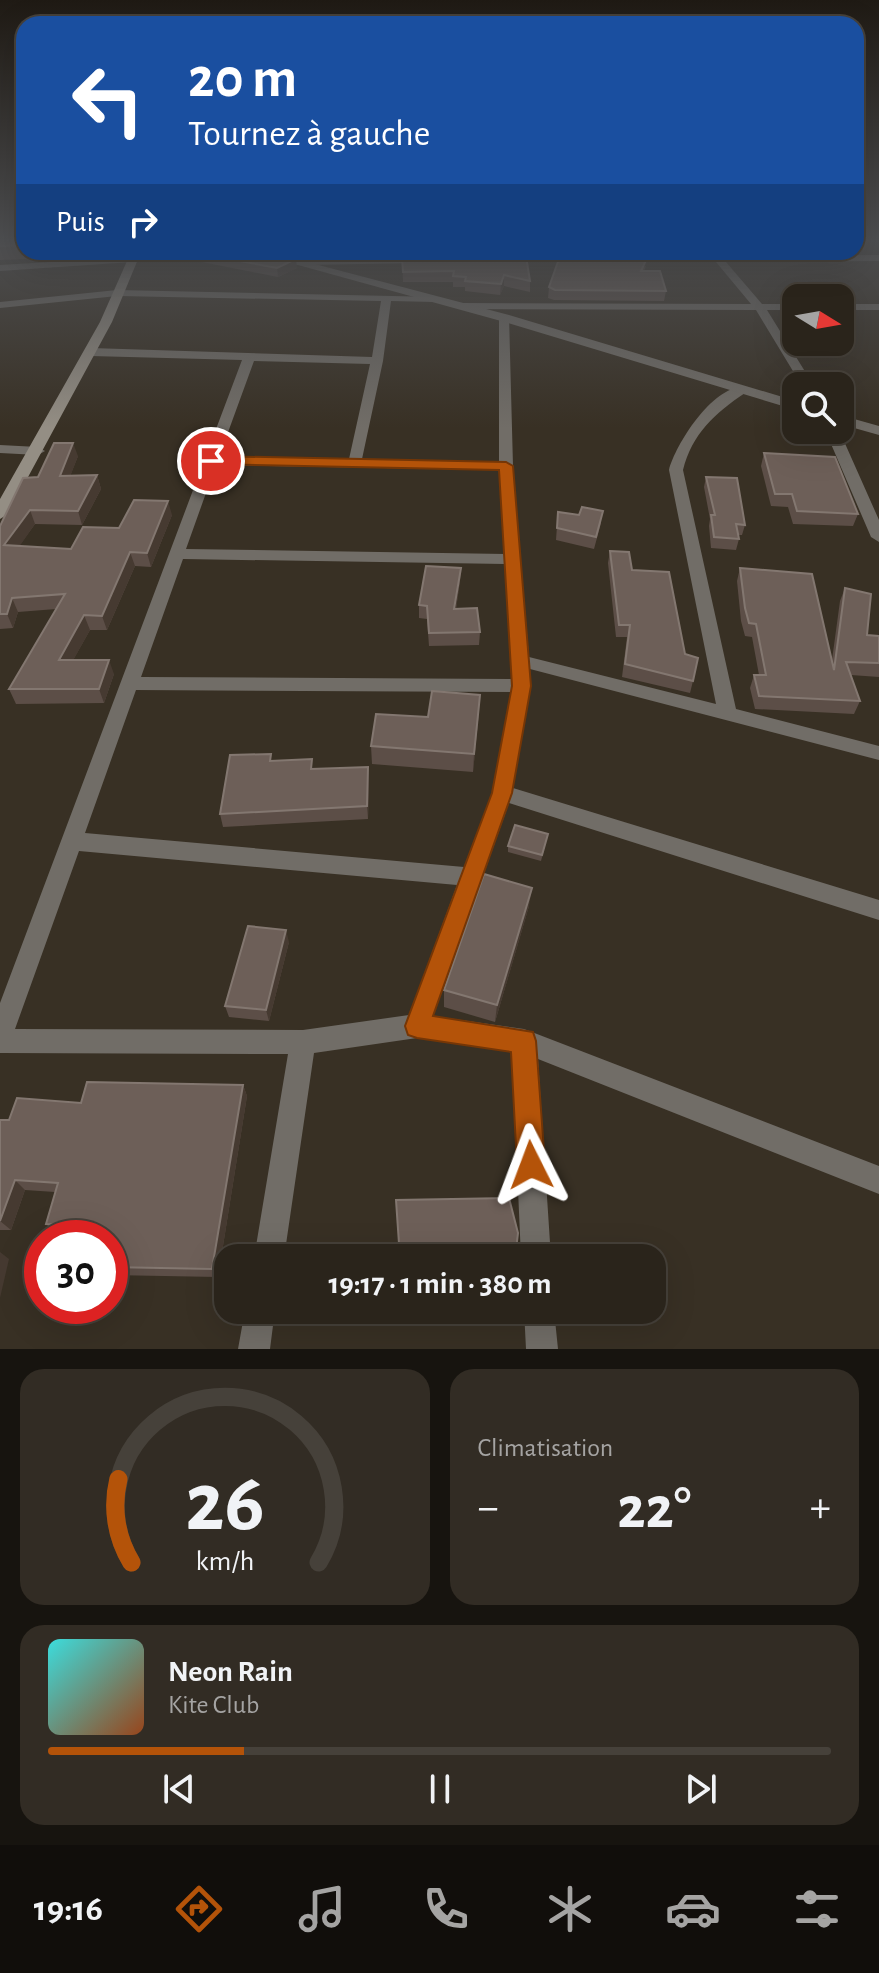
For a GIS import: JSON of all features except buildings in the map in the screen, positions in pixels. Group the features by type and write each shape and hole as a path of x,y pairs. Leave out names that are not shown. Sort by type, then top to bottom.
{"main road":[{"path":"0,514 91,352 113,302"}],"street":[{"path":"0,305 30,302"},
{"path":"355,462 377,361 386,302"},
{"path":"446,302 782,402"},
{"path":"755,302 799,372"},
{"path":"461,306 782,307"},
{"path":"854,307 879,307"},
{"path":"417,1026 502,793 522,686 506,466 505,318"},
{"path":"91,352 377,361"},
{"path":"249,357 0,1038 303,1042 417,1026 524,1041 879,1180"},
{"path":"728,715 676,470 683,446 699,424 715,407 741,390"},
{"path":"854,423 879,431"},
{"path":"838,444 879,537"},
{"path":"0,449 38,451"},
{"path":"211,461 506,466"},
{"path":"177,554 511,559"},
{"path":"522,661 879,753"},
{"path":"129,683 522,686"},
{"path":"502,793 879,910"},
{"path":"71,841 471,877"},
{"path":"524,1041 535,1244"},
{"path":"271,1244 303,1042"},
{"path":"254,1349 258,1324"},
{"path":"540,1324 542,1349"}],"route":[{"path":"211,461 506,466 522,686 502,793 417,1026 524,1041 531,1165"}]}
